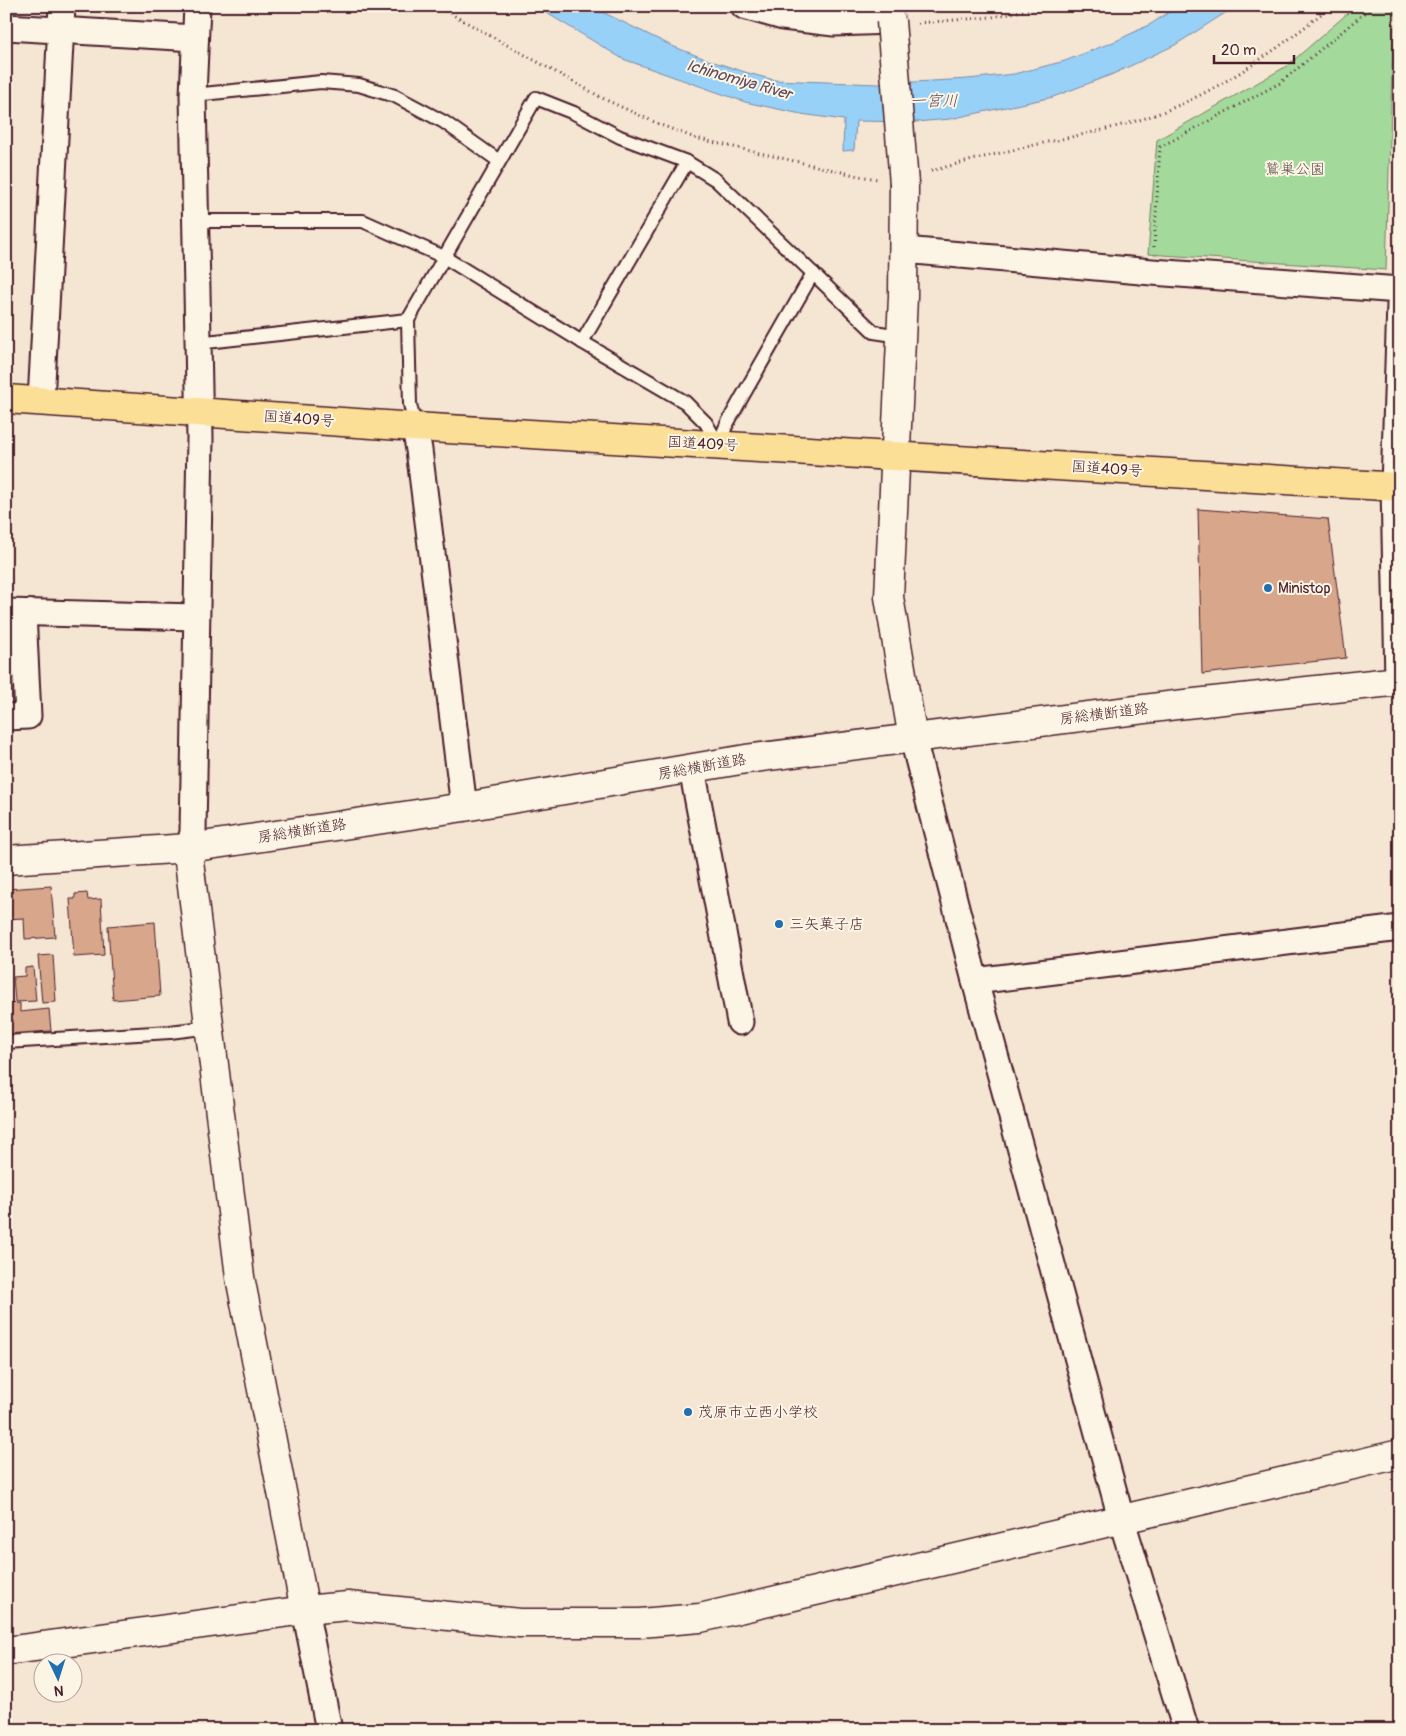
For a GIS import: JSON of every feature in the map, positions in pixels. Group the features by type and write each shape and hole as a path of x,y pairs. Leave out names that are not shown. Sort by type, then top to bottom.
{"highway":[{"name":"国道409号","path":"6,399 415,427 718,444 1397,487"}],"street":[{"path":"41,401 62,6"},
{"path":"197,6 193,94 200,411 193,832 189,848 189,861 240,1277 329,1730"},
{"path":"744,6 783,17 834,23 891,17 904,184 904,250 889,597 913,739 975,981 1121,1518 1186,1730"},
{"path":"6,27 195,38"},
{"path":"904,250 1152,272 1400,290"},
{"path":"1399,682 1397,487 1400,304"},
{"path":"415,427 420,450 464,807"},
{"path":"6,718 28,716 15,612 196,617"},
{"name":"房総横断道路","path":"6,860 189,848 464,807 746,759 1176,705 1399,682"},
{"path":"692,769 740,1022"},
{"path":"975,981 1400,928"},
{"path":"6,1651 305,1610 348,1606 520,1623 640,1623 700,1618 1400,1454"}],"lane":[{"path":"193,94 321,82 359,85 395,96 444,122 499,161"},
{"path":"415,427 410,404 408,320 536,98 574,113 620,137 687,162 716,180 874,332 901,336"},
{"path":"582,342 687,162"},
{"path":"195,221 363,221 444,257 684,402 706,424 718,444"},
{"path":"718,444 738,403 813,273"},
{"path":"197,343 408,320"},
{"path":"6,1042 170,1032 210,1027"}],"path":[{"path":"891,17 992,17 1046,6"},
{"path":"1152,272 1160,147 1280,83 1373,6"}],"green space":[{"name":"鷲巣公園","path":"1356,6 1394,6 1386,270 1148,254 1157,140 1287,66"}],"water":[{"name":"一宮川","path":"535,6 590,6 672,46 708,60 774,80 878,84 968,79 1014,74 1065,61 1118,40 1151,24 1178,6 1236,6 1175,45 1113,74 1053,97 950,119 916,122 856,121 854,150 843,151 844,120 801,114 745,102 623,59"}],"building":[{"name":"Ministop","path":"1198,509 1328,519 1346,658 1202,674"},
{"path":"51,886 55,937 25,939 24,918 6,919 6,889"},
{"path":"87,893 88,900 101,899 104,955 74,957 70,899 75,899 75,894"},
{"path":"155,922 160,996 113,1000 108,926"},
{"path":"53,955 56,1002 42,1003 38,956"},
{"path":"33,967 36,1001 15,1002 13,977 25,976 25,968"},
{"path":"20,1003 20,1012 49,1009 51,1031 6,1034 6,1004"}],"place":[{"name":"Ministop","path":"1268,588"},
{"name":"三矢菓子店","path":"779,924"},
{"name":"茂原市立西小学校","path":"688,1412"}],"water label":[{"name":"Ichinomiya River","path":"739,80"}]}
